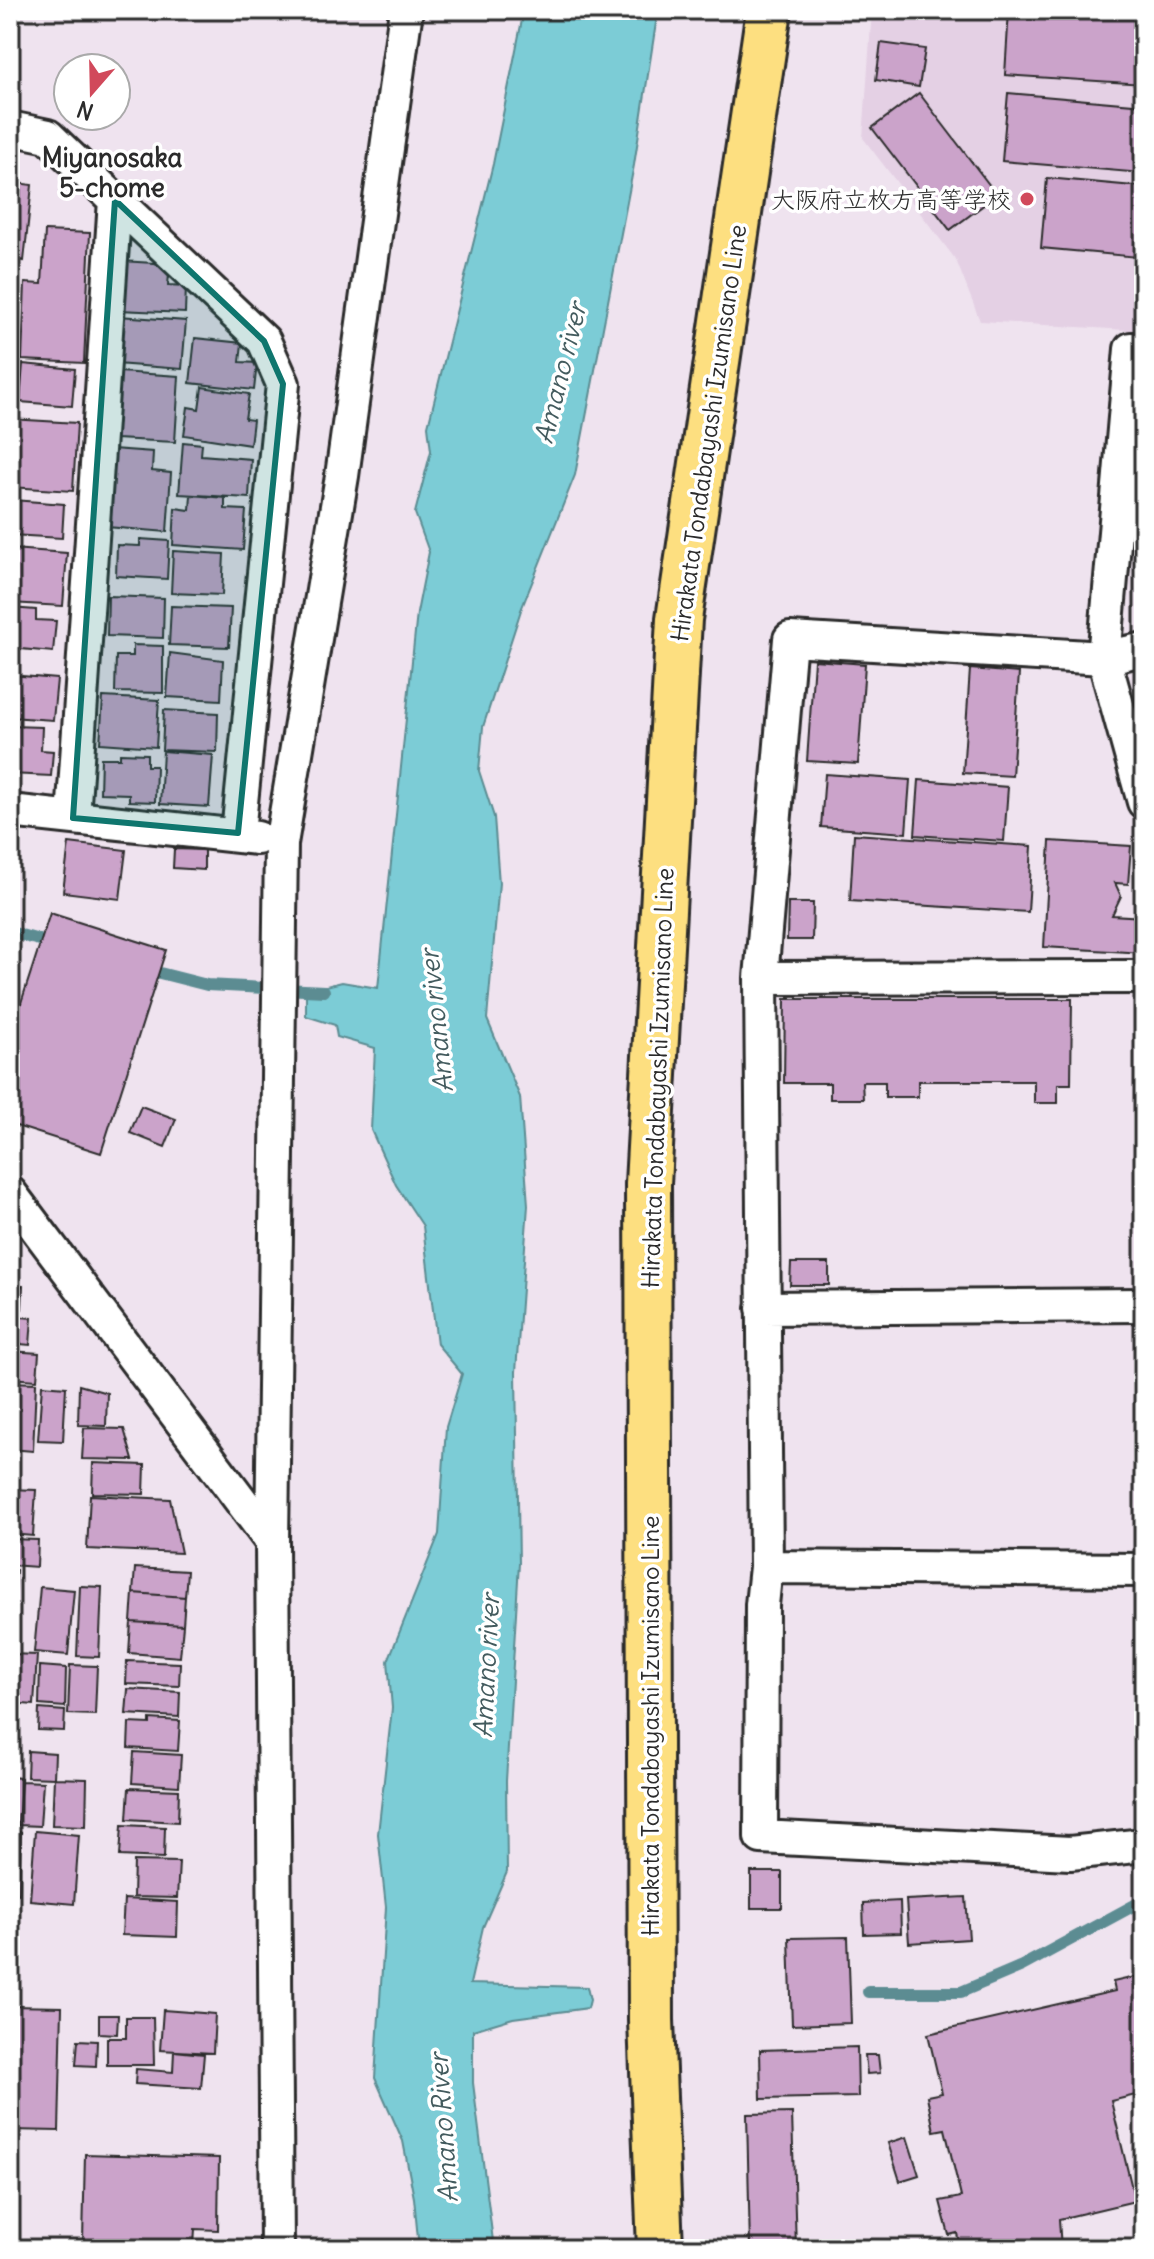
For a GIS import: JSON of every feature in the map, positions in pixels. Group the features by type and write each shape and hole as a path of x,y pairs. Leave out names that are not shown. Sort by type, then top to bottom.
{"main road":[{"name":"Hirakata Tondabayashi Izumisano Line","path":"660,2249 651,2020 648,1184 679,619 769,10"}],"street":[{"path":"277,2249 272,1542 281,844 342,476 406,10"},
{"path":"10,128 48,136 264,341 283,384 238,833"},
{"path":"73,818 115,200"},
{"path":"1144,350 1131,349 1104,658 1144,802"},
{"path":"1144,649 1104,658 790,639 761,978 766,1567 762,1605 761,1837 1070,1853 1144,1845"},
{"path":"10,811 238,833 281,844"},
{"path":"761,978 1144,977"},
{"path":"10,1193 272,1542"},
{"path":"763,1308 1144,1305"},
{"path":"766,1567 1144,1570"}],"highlighted area":[{"path":"115,200 264,341 283,384 238,833 73,818"}],"shaded area":[{"name":"大阪府立枚方高等学校","path":"872,10 1144,10 1144,331 980,321 956,260 863,138"}],"water":[{"path":"524,10 658,10 634,165 575,475 521,610 483,727 479,771 494,817 499,883 487,1019 520,1097 528,1205 516,1372 519,1563 506,1781 507,1872 483,1927 470,1984 587,1987 590,2000 588,2008 513,2018 473,2030 473,2083 494,2249 419,2249 414,2198 403,2141 375,2078 386,1907 378,1834 392,1708 388,1661 439,1534 446,1427 462,1374 437,1344 423,1226 396,1185 371,1130 375,1048 337,1037 335,1025 306,1016 306,991 342,982 378,988 417,613 429,552 415,513 431,451 428,426 493,164"}],"building":[{"path":"1009,10 1144,10 1144,84 1005,75"},
{"path":"881,43 925,49 919,87 876,80"},
{"path":"919,93 997,195 950,230 872,128"},
{"path":"1008,93 1144,105 1142,173 1002,161"},
{"path":"1047,178 1144,187 1138,257 1041,248"},
{"path":"10,182 32,185 24,261 10,259"},
{"path":"45,231 90,233 84,363 22,360 25,283 42,284"},
{"path":"121,261 170,264 168,285 186,286 185,313 119,310"},
{"path":"10,265 17,266 14,298 10,298"},
{"path":"10,310 20,311 13,400 10,400"},
{"path":"119,316 186,321 182,369 116,364"},
{"path":"195,338 242,343 240,362 257,363 254,390 190,383"},
{"path":"23,364 75,369 72,406 20,402"},
{"path":"119,372 179,376 175,442 115,439"},
{"path":"202,387 249,394 245,419 253,420 250,445 184,435 188,407 199,409"},
{"path":"10,419 77,423 73,491 10,487"},
{"path":"183,442 202,444 201,455 251,459 249,498 179,494"},
{"path":"112,449 153,452 152,471 171,473 167,532 107,527"},
{"path":"191,495 225,498 225,509 246,510 243,550 173,545 175,508 190,510"},
{"path":"13,500 64,504 62,538 11,535"},
{"path":"140,539 169,541 167,579 116,576 117,545 140,546"},
{"path":"11,549 67,553 63,606 10,603"},
{"path":"173,551 224,554 222,595 171,593"},
{"path":"108,596 164,598 163,638 107,636"},
{"path":"171,606 231,608 229,647 169,645"},
{"path":"10,608 36,610 36,620 56,621 53,652 10,648"},
{"path":"133,645 163,646 163,693 115,692 116,656 133,656"},
{"path":"170,653 223,660 221,700 167,697"},
{"path":"814,660 865,664 858,764 807,761"},
{"path":"970,669 1019,673 1012,776 963,773"},
{"path":"10,675 57,679 53,720 10,717"},
{"path":"103,697 159,700 156,747 100,743"},
{"path":"164,710 218,713 217,752 162,750"},
{"path":"11,726 42,727 41,750 53,751 51,776 10,774"},
{"path":"163,751 213,755 209,807 160,804"},
{"path":"120,753 147,754 147,766 156,766 155,802 129,801 129,794 100,793 101,758 120,758"},
{"path":"825,774 910,780 906,833 821,827"},
{"path":"919,780 1008,787 1004,841 915,835"},
{"path":"854,834 1032,846 1028,912 850,901"},
{"path":"1050,841 1131,846 1128,884 1115,883 1121,896 1112,915 1144,917 1144,953 1044,947"},
{"path":"69,843 126,850 120,899 63,892"},
{"path":"174,849 204,850 204,870 173,868"},
{"path":"788,903 813,903 812,940 787,940"},
{"path":"50,913 166,950 101,1153 10,1124 10,1037"},
{"path":"785,999 1072,999 1071,1084 1058,1084 1058,1103 1034,1103 1034,1081 918,1081 918,1097 885,1097 885,1082 862,1082 863,1099 830,1099 830,1083 784,1083"},
{"path":"141,1106 176,1119 165,1147 130,1133"},
{"path":"791,1263 829,1263 829,1285 790,1285"},
{"path":"10,1264 17,1264 17,1284 10,1284"},
{"path":"10,1285 23,1286 22,1309 10,1308"},
{"path":"10,1316 32,1318 30,1345 10,1343"},
{"path":"10,1351 39,1353 37,1380 10,1378"},
{"path":"10,1382 36,1383 33,1451 10,1449"},
{"path":"42,1385 66,1387 63,1441 38,1440"},
{"path":"79,1385 107,1393 106,1426 78,1425"},
{"path":"84,1428 124,1429 133,1460 82,1459"},
{"path":"93,1463 145,1465 144,1494 92,1493"},
{"path":"10,1489 36,1490 33,1536 10,1534"},
{"path":"90,1495 170,1499 181,1553 87,1549"},
{"path":"10,1539 38,1540 37,1567 10,1565"},
{"path":"135,1568 187,1571 185,1597 133,1593"},
{"path":"10,1570 16,1570 15,1595 10,1595"},
{"path":"80,1586 102,1587 99,1657 77,1656"},
{"path":"40,1587 74,1590 68,1655 34,1652"},
{"path":"133,1593 185,1597 183,1625 131,1622"},
{"path":"131,1622 183,1625 180,1657 129,1653"},
{"path":"10,1625 15,1625 14,1650 10,1650"},
{"path":"10,1654 37,1655 34,1705 10,1703"},
{"path":"127,1661 180,1663 179,1686 126,1684"},
{"path":"70,1665 97,1666 95,1715 68,1714"},
{"path":"40,1666 66,1668 65,1707 39,1705"},
{"path":"128,1689 180,1692 179,1717 126,1714"},
{"path":"39,1709 65,1711 64,1731 38,1730"},
{"path":"150,1719 180,1721 178,1751 128,1748 129,1723 150,1724"},
{"path":"28,1751 55,1753 54,1778 27,1777"},
{"path":"134,1752 181,1755 179,1786 132,1783"},
{"path":"10,1777 21,1778 18,1830 10,1830"},
{"path":"54,1778 87,1779 86,1826 52,1825"},
{"path":"21,1781 43,1782 40,1826 18,1825"},
{"path":"129,1788 179,1790 178,1822 127,1819"},
{"path":"122,1825 165,1827 164,1858 120,1856"},
{"path":"35,1831 79,1835 74,1904 30,1900"},
{"path":"10,1832 21,1832 19,1894 10,1893"},
{"path":"134,1861 179,1862 177,1898 133,1897"},
{"path":"751,1872 782,1872 782,1908 751,1908"},
{"path":"966,1897 969,1939 909,1943 906,1900"},
{"path":"124,1899 178,1902 177,1937 122,1935"},
{"path":"900,1901 901,1933 864,1934 863,1903"},
{"path":"848,1937 851,2023 792,2025 789,1938"},
{"path":"1144,1975 1144,2093 1111,2101 1135,2201 1059,2219 1061,2249 960,2249 957,2233 949,2235 940,2201 961,2197 945,2129 934,2131 927,2096 942,2093 928,2034 1115,1991 1113,1982"},
{"path":"10,2006 62,2007 59,2131 10,2130"},
{"path":"163,2010 215,2014 213,2053 160,2050"},
{"path":"99,2015 118,2015 117,2034 99,2033"},
{"path":"126,2017 153,2017 154,2065 107,2065 107,2038 126,2038"},
{"path":"78,2040 97,2041 96,2066 76,2065"},
{"path":"857,2047 858,2097 761,2099 760,2050"},
{"path":"174,2051 204,2054 201,2088 135,2084 136,2069 173,2072"},
{"path":"865,2055 878,2055 880,2073 867,2074"},
{"path":"792,2113 796,2249 750,2249 747,2114"},
{"path":"907,2137 919,2175 900,2181 888,2143"},
{"path":"85,2154 219,2158 218,2230 195,2229 194,2244 83,2241"},
{"path":"155,2244 186,2247 186,2249 154,2249"}],"waterway":[{"path":"10,932 57,945"},
{"path":"144,969 207,985 324,991"},
{"path":"868,1992 961,1992 1022,1966 1144,1900"}],"place":[{"name":"大阪府立枚方高等学校","path":"1027,199"}],"district":[{"name":"Miyanosaka 5-chome","path":"112,172"}],"water label":[{"name":"Amano river","path":"560,373"},
{"name":"Amano river","path":"436,1021"},
{"name":"Amano river","path":"486,1666"},
{"name":"Amano River","path":"443,2128"}]}
